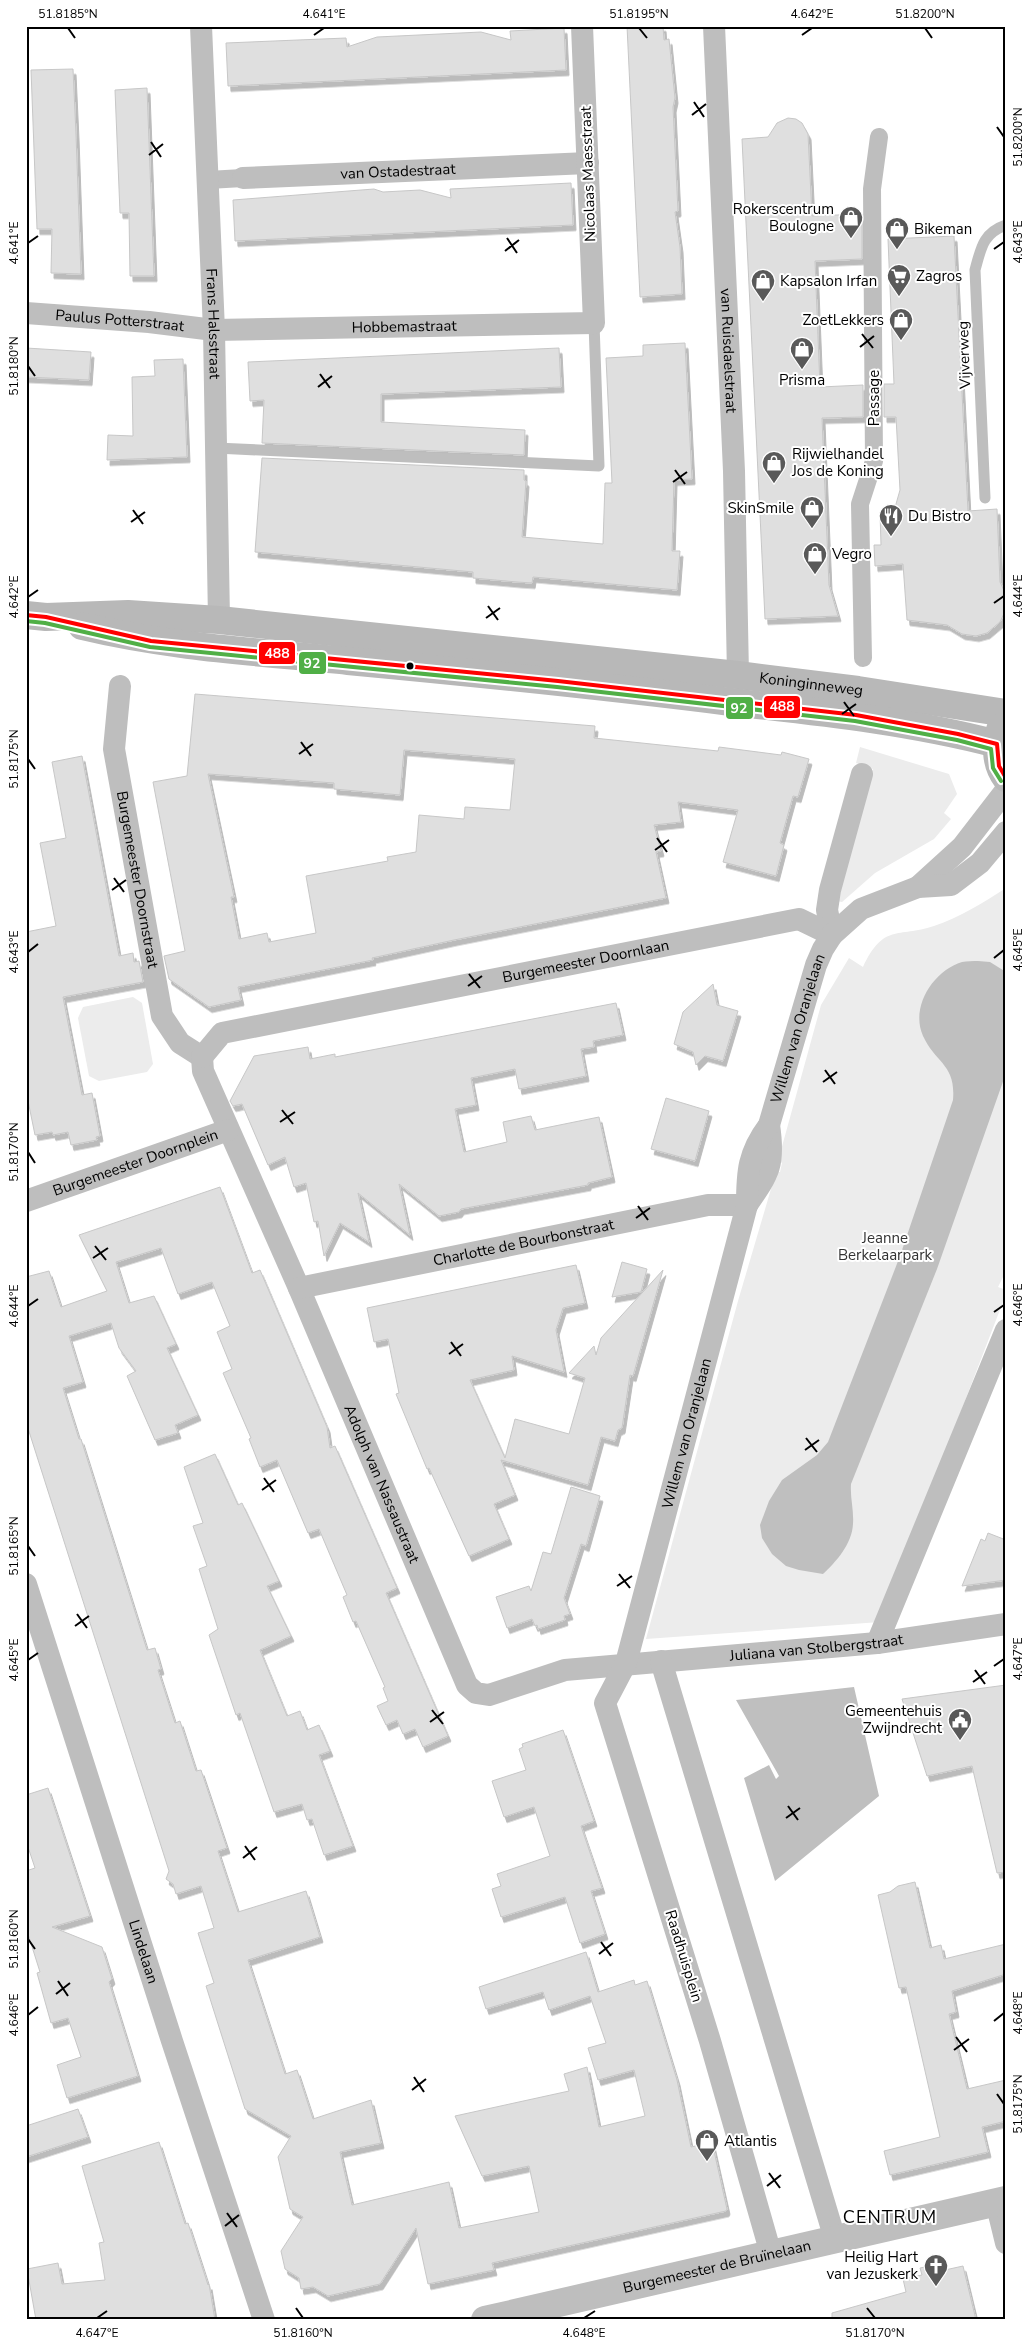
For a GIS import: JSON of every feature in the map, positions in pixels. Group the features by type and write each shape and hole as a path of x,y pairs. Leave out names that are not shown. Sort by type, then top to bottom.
{"main road":[{"name":"Koninginneweg","path":"36,616 128,614 219,620 738,675 858,690 1006,713"},
{"name":"Koninginneweg","path":"36,616 160,642 558,681 856,715 958,734 997,744"},
{"path":"1006,719 1001,728 997,744 1000,766 1006,778"}],"street":[{"name":"Frans Halsstraat","path":"201,26 214,330 219,620"},
{"name":"Nicolaas Maesstraat","path":"582,26 594,323"},
{"name":"van Ruisdaelstraat","path":"714,26 734,471 738,675"},
{"name":"Passage","path":"864,658 860,504 874,461 872,189 879,137"},
{"name":"van Ostadestraat","path":"208,180 588,163"},
{"name":"Paulus Potterstraat","path":"26,313 149,322 214,330"},
{"name":"Hobbemastraat","path":"214,330 594,323"},
{"name":"Burgemeester Doornstraat","path":"120,686 114,749 162,1016 180,1043 202,1057"},
{"name":"Willem van Oranjelaan","path":"832,935 827,910 830,890 862,774"},
{"name":"Willem van Oranjelaan","path":"918,887 962,847 1006,790"},
{"name":"Willem van Oranjelaan","path":"626,1663 747,1205 766,1178 773,1149 769,1125 816,965 823,949 832,935 860,909 918,887 951,885 980,863 1006,832"},
{"name":"Burgemeester Doornlaan","path":"202,1057 222,1033 799,919 832,935"},
{"name":"Burgemeester Doornplein","path":"26,1200 228,1130 203,1071 202,1057"},
{"name":"Adolph van Nassaustraat","path":"228,1130 299,1288 467,1685 476,1693 489,1695 565,1670 626,1663"},
{"name":"Charlotte de Bourbonstraat","path":"299,1288 708,1205 747,1205"},
{"path":"877,1643 1006,1330"},
{"name":"Lindelaan","path":"26,1584 169,2032 264,2320"},
{"name":"Juliana van Stolbergstraat","path":"626,1663 877,1643 1006,1624"},
{"path":"661,1661 835,2239"},
{"name":"Raadhuisplein","path":"626,1663 605,1703 710,2041 771,2254"},
{"path":"1001,2201 1006,2243"},
{"name":"Burgemeester de Bruïnelaan","path":"485,2320 1001,2201"}],"lane":[{"name":"Vijverweg","path":"985,498 975,270 981,246 992,229 1006,225"},
{"path":"216,448 599,466 594,323"}],"green space":[{"path":"860,747 949,774 957,794 944,813 951,819 934,839 875,873 842,902 837,901 836,898 873,769 856,763"},
{"name":"Jeanne Berkelaarpark","path":"1006,888 1006,1271 998,1287 1006,1290 1006,1294 880,1622 646,1639 738,1301 776,1172 780,1172 782,1163 778,1161 821,1005 849,958 863,967 871,953 885,938 893,934 934,926 944,922 971,909"},
{"path":"133,997 142,1003 153,1064 147,1072 99,1081 89,1076 78,1018 83,1007"}],"shaded area":[{"path":"962,962 990,962 1006,972 1006,1073 937,1269 851,1484 853,1519 850,1539 838,1558 823,1574 799,1570 786,1566 772,1554 762,1538 760,1525 769,1501 782,1480 817,1455 828,1442 900,1256 953,1100 953,1088 948,1071 923,1036 920,1025 922,1002 933,982 942,973"},
{"path":"854,1687 879,1796 775,1881 744,1778 769,1765 776,1779 779,1776 736,1700"}],"building":[{"path":"627,26 663,26 664,40 669,39 675,98 673,107 678,211 675,212 680,247 682,294 640,297"},
{"path":"564,28 566,70 228,86 226,43 346,38 347,47 377,37 481,32 511,40 510,31"},
{"path":"73,69 81,274 51,273 52,229 37,229 31,70"},
{"path":"147,88 154,276 130,276 129,213 120,213 115,90"},
{"path":"788,118 796,119 802,123 808,134 812,216 862,214 862,259 815,261 820,387 863,385 863,417 822,418 829,585 838,616 765,619 742,139 768,137 777,123"},
{"path":"571,183 573,225 235,241 233,200 374,189 383,192 420,190 451,198 450,189"},
{"path":"954,236 968,511 997,509 1000,582 1006,595 1006,609 1000,622 987,633 976,636 962,634 947,625 907,620 903,564 875,566 874,545 881,545 880,512 894,511 900,490 896,417 884,417 884,384 894,384 888,239"},
{"path":"685,343 692,479 674,480 672,551 680,551 677,590 533,577 532,583 517,582 473,578 473,572 255,552 262,458 524,470 524,480 526,481 522,537 603,544 605,483 612,483 606,358 643,356 643,345"},
{"path":"26,348 91,352 89,380 26,377"},
{"path":"559,348 561,387 381,394 381,422 525,430 524,455 262,443 264,400 250,401 248,362"},
{"path":"183,359 187,457 107,460 108,435 133,436 132,377 155,376 154,360"},
{"path":"195,694 595,726 594,738 718,751 719,747 781,755 782,752 809,759 798,797 793,796 780,843 784,845 776,876 723,862 738,810 678,802 681,822 654,825 661,851 656,852 666,898 454,940 372,958 373,960 238,987 241,1000 209,1007 169,979 164,956 185,951 153,782 187,776","holes":["404,750 515,759 510,810 465,807 464,819 419,815 416,852 387,857 388,861 306,876 316,933 269,942 267,933 239,939 231,897 234,897 208,774 334,783 334,789 400,795"]},
{"path":"82,756 119,956 133,953 134,962 139,961 143,982 63,997 82,1095 92,1093 100,1136 96,1137 97,1140 71,1145 68,1132 53,1135 52,1132 35,1135 26,1091 26,932 56,926 40,843 66,838 52,762"},
{"path":"713,984 717,1005 738,1011 723,1061 705,1056 696,1065 693,1052 674,1044 683,1012"},
{"path":"616,1003 623,1035 593,1041 594,1047 581,1049 586,1076 519,1089 515,1069 471,1078 476,1105 455,1109 464,1152 507,1142 503,1122 531,1116 535,1130 599,1117 612,1177 588,1183 588,1185 461,1209 459,1212 439,1216 399,1184 410,1235 358,1193 369,1242 340,1223 324,1256 318,1221 314,1222 306,1183 294,1187 285,1157 268,1165 242,1104 233,1106 230,1101 254,1056 308,1047 310,1059 335,1054 335,1057"},
{"path":"666,1098 709,1111 695,1161 651,1149"},
{"path":"220,1187 252,1273 260,1270 327,1427 330,1448 335,1446 397,1588 386,1593 448,1736 423,1747 415,1729 403,1734 397,1720 386,1725 377,1706 388,1701 383,1688 385,1687 356,1621 353,1622 343,1597 347,1595 319,1529 308,1533 277,1460 260,1467 249,1439 251,1438 223,1373 232,1369 217,1332 230,1326 212,1282 178,1294 161,1248 116,1262 129,1303 154,1296 176,1344 167,1348 198,1415 175,1425 178,1433 155,1440 127,1376 136,1371 119,1348 111,1323 69,1336 83,1382 63,1388 79,1439 81,1439 147,1650 155,1648 161,1669 158,1670 175,1723 180,1721 196,1771 201,1770 227,1848 218,1851 238,1912 306,1891 320,1937 248,1960 285,2074 297,2070 313,2119 371,2100 381,2143 340,2152 352,2205 449,2182 459,2228 539,2212 529,2166 482,2176 455,2116 569,2091 564,2074 587,2067 599,2127 645,2116 634,2070 598,2080 588,2048 606,2043 590,1996 549,2010 543,1992 486,2009 479,1987 586,1952 598,1992 634,1980 635,1985 647,1981 677,2080 691,2147 712,2142 726,2211 492,2263 494,2270 428,2284 416,2228 380,2284 328,2296 313,2287 301,2289 299,2278 285,2269 281,2251 303,2217 290,2209 278,2157 291,2136 245,2109 206,1986 214,1983 198,1933 214,1928 201,1886 176,1894 173,1884 166,1879 169,1871 26,1422 26,1277 49,1271 61,1307 107,1291 79,1235"},
{"path":"622,1262 647,1269 641,1292 612,1297"},
{"path":"576,1265 585,1303 563,1308 556,1330 564,1372 512,1356 514,1370 470,1380 505,1458 515,1419 569,1434 585,1378 569,1373 594,1346 596,1355 601,1338 663,1270 633,1376 630,1375 622,1428 618,1430 615,1441 601,1437 588,1485 501,1460 515,1495 494,1504 509,1539 469,1556 429,1468 427,1469 396,1394 399,1393 388,1339 374,1342 367,1308"},
{"path":"215,1454 238,1505 242,1503 279,1581 267,1586 291,1636 260,1650 287,1716 300,1711 307,1730 319,1725 330,1751 319,1755 353,1846 324,1855 312,1819 307,1820 302,1804 274,1812 240,1713 236,1715 209,1635 218,1629 199,1569 207,1566 193,1526 203,1523 184,1467"},
{"path":"571,1487 600,1496 586,1546 581,1544 564,1598 570,1614 564,1616 565,1620 538,1629 532,1619 507,1628 496,1597 529,1586 531,1591 543,1552 551,1554"},
{"path":"988,1533 1006,1540 1006,1580 962,1586 981,1539 985,1541"},
{"path":"1006,1685 1006,1872 997,1873 972,1766 927,1776 902,1699"},
{"path":"563,1730 594,1821 581,1826 602,1888 591,1891 605,1934 580,1943 565,1897 501,1917 492,1889 501,1886 497,1874 550,1856 534,1807 504,1817 492,1781 526,1770 519,1749 523,1747 522,1744"},
{"path":"48,1788 90,1916 52,1927 102,1947 112,1979 109,1982 138,2076 67,2098 57,2065 81,2057 68,2018 51,2023 37,1973 40,1972 28,1934 26,1934 26,1871 35,1868 26,1841 26,1795"},
{"path":"915,1882 930,1948 941,1945 944,1959 1006,1944 1006,1974 952,1991 956,2012 949,2014 967,2089 1006,2080 1006,2121 982,2127 988,2152 890,2175 884,2151 940,2137 906,1987 899,1988 878,1895 890,1892 898,1886"},
{"path":"78,2109 88,2137 26,2157 26,2126"},
{"path":"159,2142 185,2224 188,2223 209,2284 215,2320 36,2320 27,2269 58,2263 62,2284 105,2280 99,2243 104,2242 82,2166"},
{"name":"Heilig Hart van Jezuskerk","path":"943,2263 945,2270 963,2266 976,2320 832,2320 832,2313 906,2292 903,2279 922,2275 920,2268"}],"transit line":[{"name":"488","path":"26,615 46,617 151,641 558,681 856,715 958,734 997,744 999,766 1006,778"},
{"name":"92","path":"26,621 45,623 150,647 557,687 855,721 957,740 991,749 993,768 1001,781"}],"place":[{"name":"Rokerscentrum Boulogne","path":"851,239"},
{"name":"Bikeman","path":"897,250"},
{"name":"Zagros","path":"899,297"},
{"name":"Kapsalon Irfan","path":"763,302"},
{"name":"ZoetLekkers","path":"901,341"},
{"name":"Prisma","path":"802,370"},
{"name":"Rijwielhandel Jos de Koning","path":"774,484"},
{"name":"SkinSmile","path":"812,529"},
{"name":"Du Bistro","path":"891,537"},
{"name":"Vegro","path":"815,575"},
{"name":"Gemeentehuis Zwijndrecht","path":"960,1741"},
{"name":"Atlantis","path":"707,2162"},
{"name":"Heilig Hart van Jezuskerk","path":"936,2287"}],"district":[{"name":"CENTRUM","path":"890,2217"}]}
